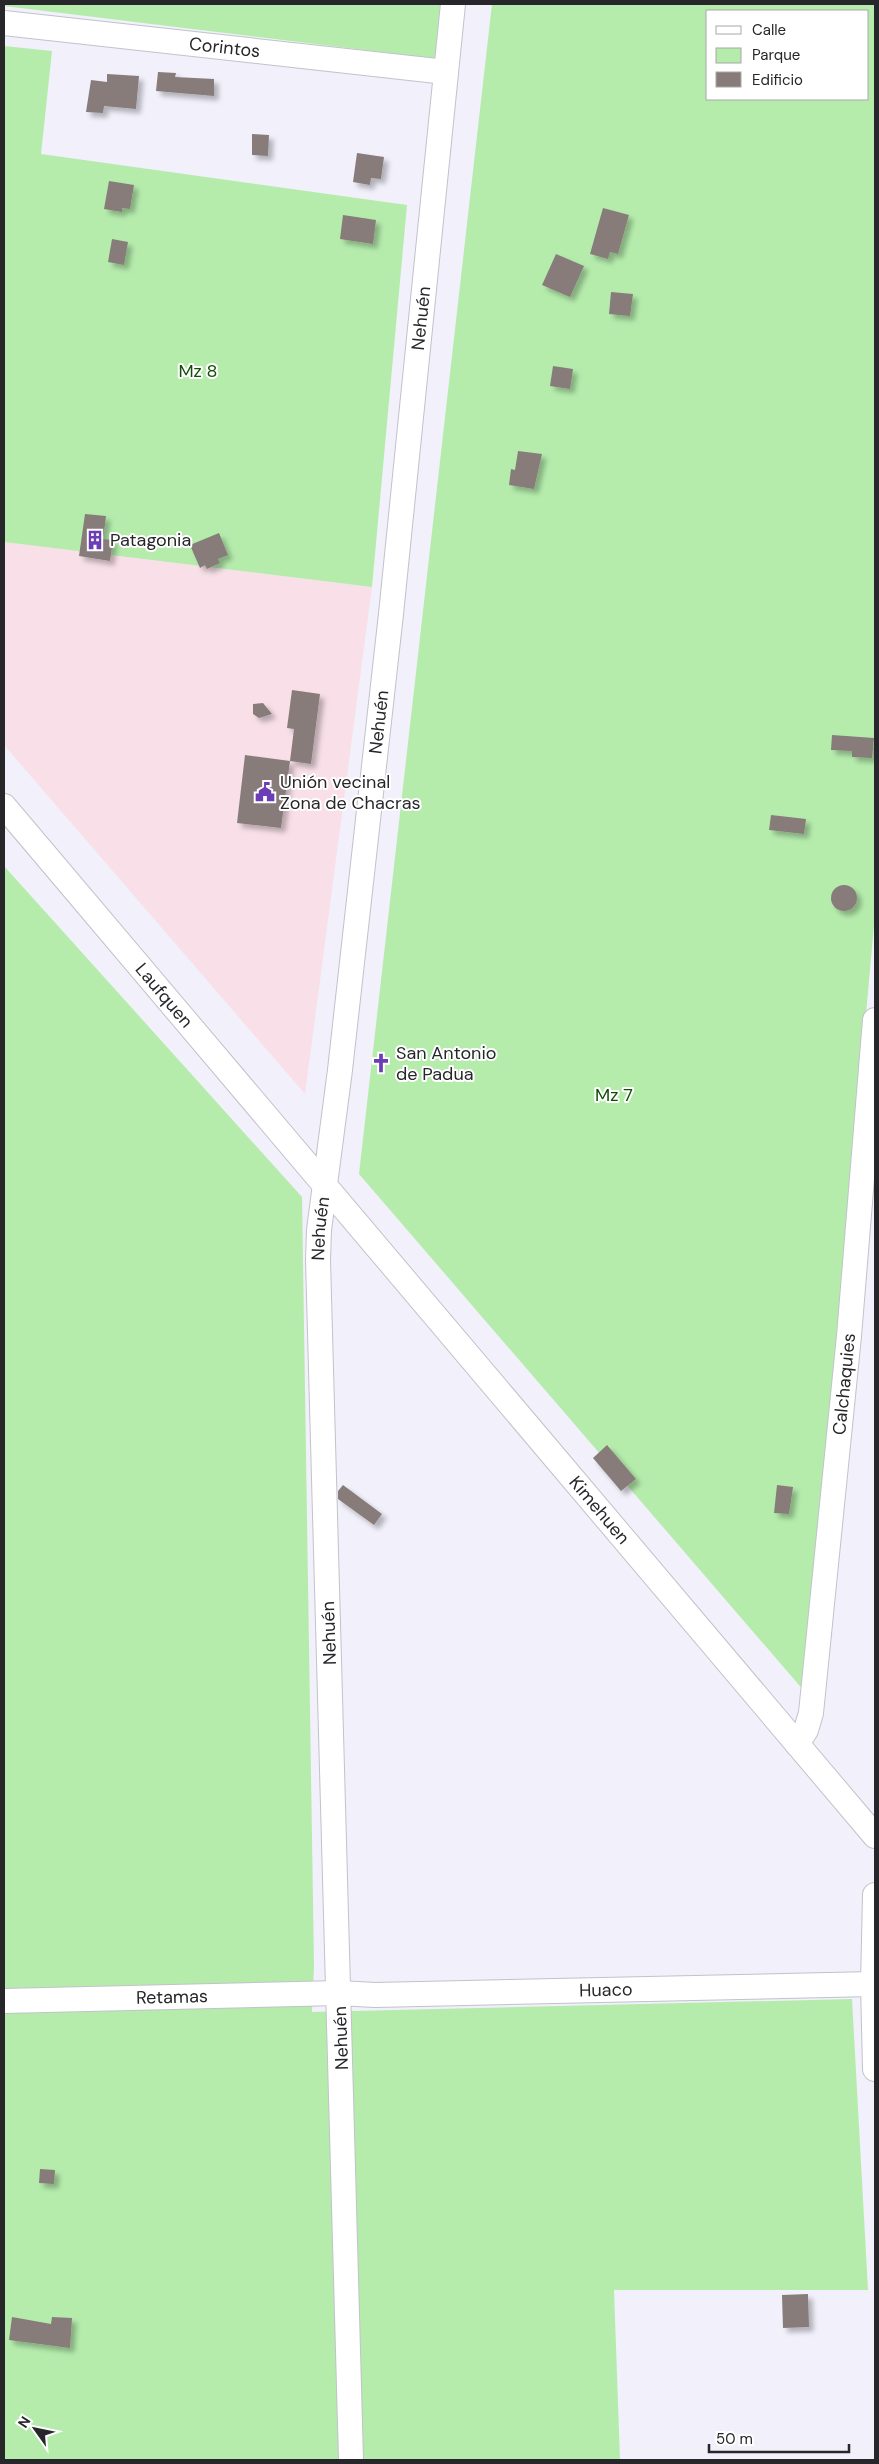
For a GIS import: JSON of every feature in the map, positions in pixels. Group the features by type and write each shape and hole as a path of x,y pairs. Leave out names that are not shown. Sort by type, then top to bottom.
{"street":[{"name":"Nehuén","path":"351,2460 318,1260 325,1184 340,1070 390,624 453,4"},
{"name":"Corintos","path":"4,22 446,72"},
{"name":"Laufquen","path":"4,806 325,1184"},
{"name":"Calchaquies","path":"797,1744 806,1730 810,1713 849,1336 875,1020"},
{"name":"Kimehuen","path":"325,1184 875,1836"},
{"path":"875,1895 872,1984 875,2069"},
{"name":"Huaco","path":"339,1993 384,1994 872,1984"},
{"name":"Retamas","path":"4,2001 339,1993"}],"shaded area":[{"path":"4,542 372,587 305,1094 4,745"}],"green space":[{"path":"4,4 443,4 438,59 4,6"},
{"name":"Mz 7","path":"492,4 875,4 875,914 805,1692 359,1174"},
{"name":"Mz 8","path":"4,46 52,51 41,154 407,205 372,587 4,542"},
{"path":"4,866 302,1197 314,1966 312,2012 852,1999 868,2290 614,2290 620,2460 4,2460"}],"building":[{"path":"158,72 176,73 175,77 214,79 214,96 156,91"},
{"path":"107,74 139,76 136,109 104,106 103,113 86,112 91,80 107,82"},
{"path":"252,134 269,135 268,156 252,155"},
{"path":"357,153 384,157 381,179 371,178 370,185 353,182"},
{"path":"109,181 134,185 130,209 122,208 122,212 104,209"},
{"path":"603,208 629,215 618,254 610,252 608,259 590,254"},
{"path":"343,215 376,220 373,244 340,239"},
{"path":"112,239 128,242 124,265 108,262"},
{"path":"556,254 584,266 570,297 542,285"},
{"path":"611,292 633,294 630,316 609,314"},
{"path":"553,366 573,369 570,389 550,386"},
{"path":"518,451 542,454 534,489 509,485 511,469 515,470"},
{"name":"Patagonia","path":"85,514 106,516 103,539 113,540 110,561 79,556"},
{"path":"219,533 228,555 218,559 220,563 207,569 205,565 200,568 190,545"},
{"path":"292,690 320,694 311,764 290,761 294,729 287,728"},
{"path":"263,703 272,714 259,718 253,714 253,704"},
{"path":"832,735 874,738 872,758 852,757 852,751 831,750"},
{"path":"245,755 290,761 281,828 237,823"},
{"path":"771,815 806,819 804,834 769,830"},
{"path":"844,885 853,889 857,898 853,907 844,911 835,907 831,898 835,889"},
{"path":"607,1445 636,1479 621,1491 593,1458"},
{"path":"343,1485 382,1514 374,1525 338,1499 338,1491"},
{"path":"777,1485 793,1487 789,1514 774,1513"},
{"path":"40,2169 55,2170 54,2184 39,2183"},
{"path":"808,2294 809,2327 783,2328 782,2295"},
{"path":"12,2317 51,2324 52,2317 72,2318 70,2348 9,2340"}],"place":[{"name":"Patagonia","path":"95,540"},
{"name":"Unión vecinal Zona de Chacras","path":"265,792"},
{"name":"San Antonio de Padua","path":"381,1063"}]}
